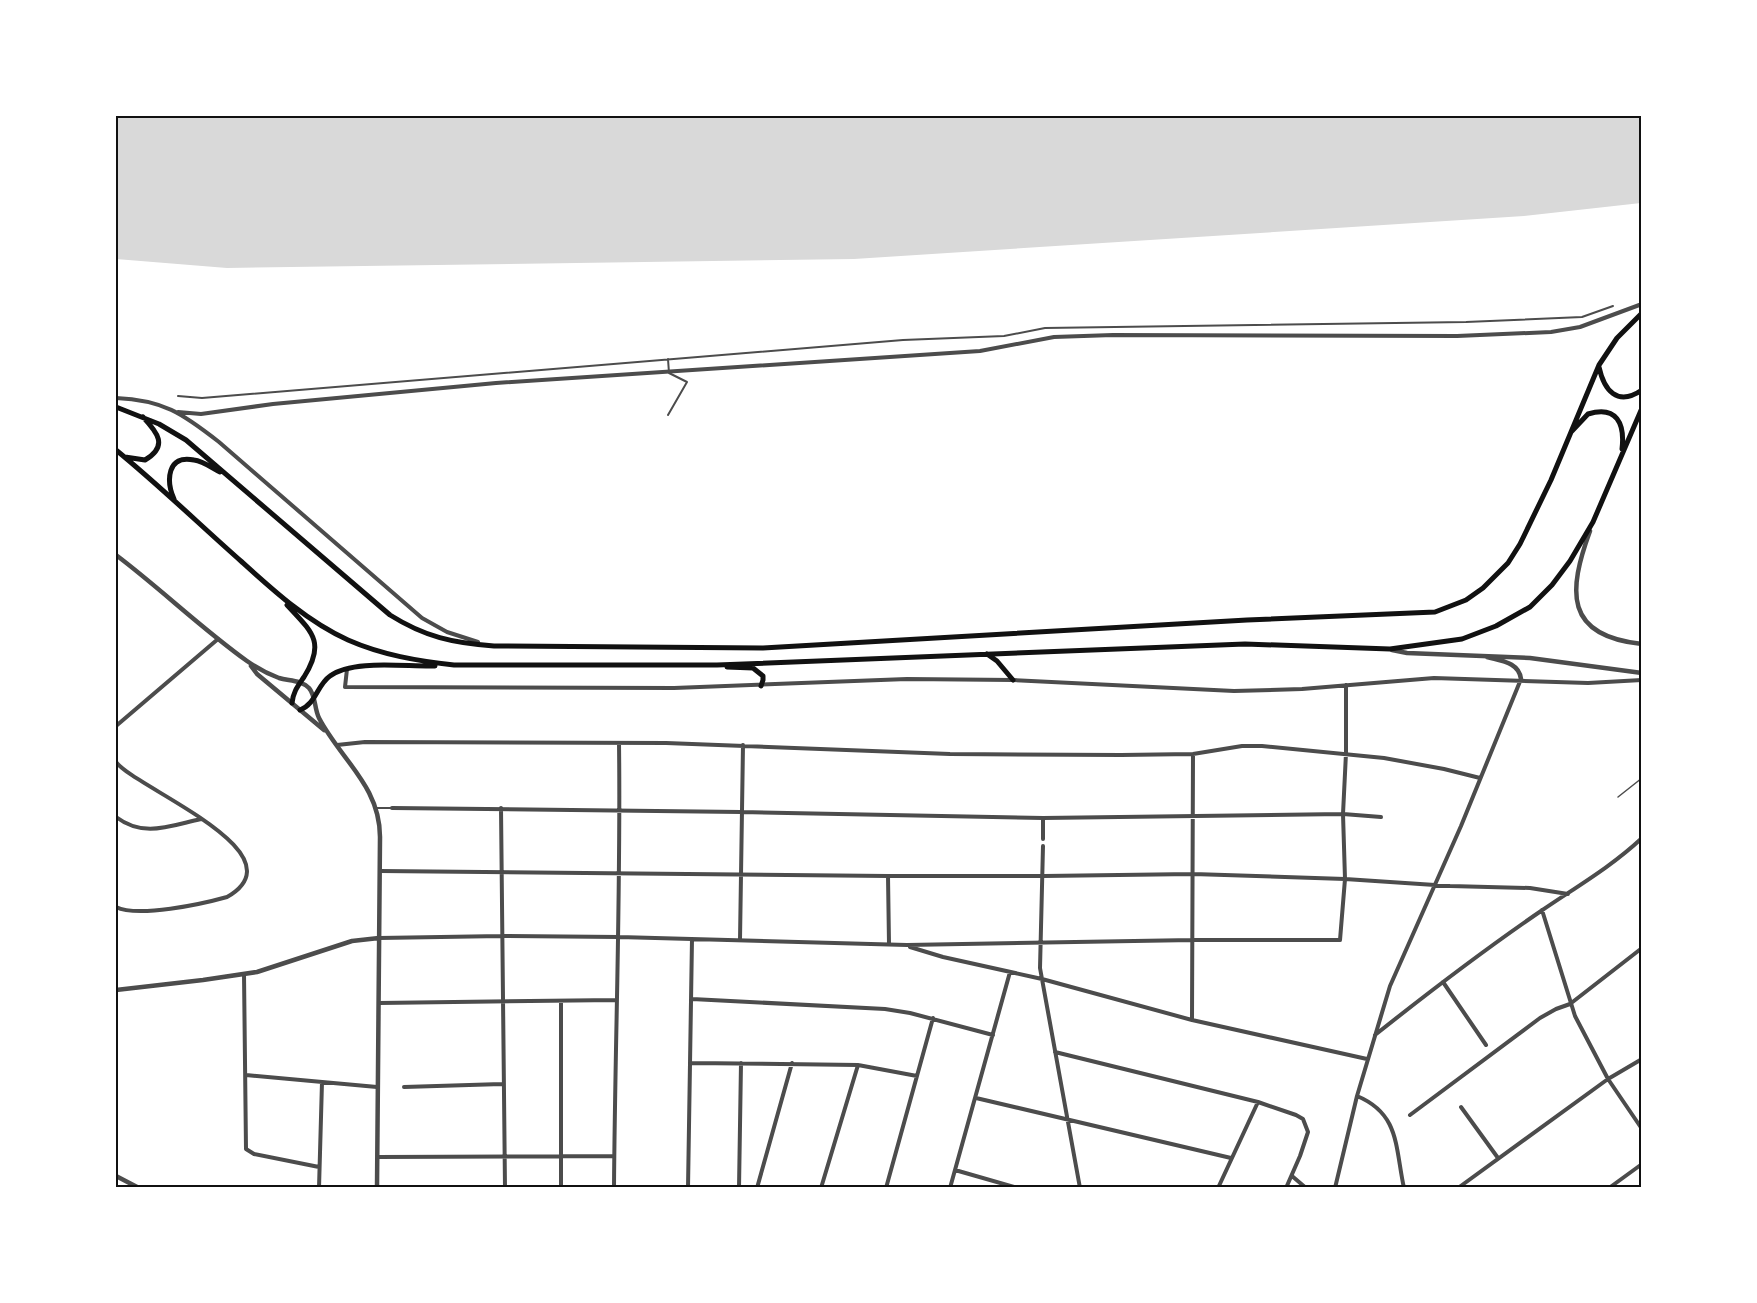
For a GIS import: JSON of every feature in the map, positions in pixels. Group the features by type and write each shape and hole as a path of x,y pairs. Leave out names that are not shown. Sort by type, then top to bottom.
{"main road":[{"path":"116,407 140,415 186,440 390,615 419,632 436,638 494,646 763,648 1247,620 1435,612 1453,607 1483,588 1508,563 1520,544 1551,480 1599,365 1617,338 1641,313"},
{"path":"1599,365 1603,383 1617,396 1626,397 1641,390"},
{"path":"300,710 307,706 332,674 361,665 717,665 1245,644 1390,649 1462,639 1496,626 1530,607 1552,585 1570,561 1593,522 1641,408"},
{"path":"1570,434 1588,414 1606,411 1616,417 1622,426 1624,436 1622,453"},
{"path":"124,456 145,460 151,457 159,445 158,434 140,415"},
{"path":"116,450 271,589 308,628 316,651 314,659 294,693 292,703"},
{"path":"176,503 168,477 172,467 177,463 188,459 197,460 229,477"},
{"path":"271,589 310,618 348,640 406,658 454,665"},
{"path":"986,653 997,661 1013,680"},
{"path":"717,665 753,669 763,676 761,686"}],"street":[{"path":"178,412 201,414 273,404 496,383 980,351 1054,337 1113,335 1456,336 1551,332 1580,327 1641,304"},
{"path":"178,396 202,398 903,340 1004,336 1045,328 1445,323 1582,317 1613,306"},
{"path":"668,359 669,373"},
{"path":"668,415 687,382 669,373"},
{"path":"116,398 149,400 178,412 219,442 422,618 463,639 494,646"},
{"path":"1593,522 1577,569 1575,593 1579,609 1586,622 1602,635 1641,644"},
{"path":"116,555 247,661 278,678 300,682 310,690 314,696 317,714 359,776 377,808 380,826 377,1188"},
{"path":"116,726 219,638"},
{"path":"1390,649 1407,653 1550,660 1641,673"},
{"path":"1335,1188 1367,1059 1390,986 1521,679 1520,671 1514,665 1478,655"},
{"path":"247,661 257,674 330,735"},
{"path":"348,668 345,687 603,689 761,686 878,680 1013,680 1269,691 1434,678 1521,679 1588,683 1641,680"},
{"path":"116,990 244,975 352,941 379,938 619,937 907,945 1340,940 1345,879 1343,814 1346,684"},
{"path":"337,745 365,742 552,744 619,742 950,754 1193,754 1242,746 1262,746 1286,750 1346,753 1415,763 1480,778"},
{"path":"614,1188 620,873 619,742"},
{"path":"740,940 743,745"},
{"path":"1192,1020 1193,754"},
{"path":"116,762 126,772 188,809 233,844 247,865 247,875 237,892 214,901 132,912 116,907"},
{"path":"377,808 501,808 1043,818 1343,814 1381,818"},
{"path":"501,808 504,1188"},
{"path":"116,817 133,828 143,830 201,819"},
{"path":"1043,818 1043,839"},
{"path":"1374,1036 1443,982 1542,910 1614,862 1641,838"},
{"path":"1043,846 1041,979 1069,1119 1080,1188"},
{"path":"380,871 888,876 1192,874 1530,888 1568,894"},
{"path":"888,876 889,944"},
{"path":"1542,910 1570,1004 1583,1033 1608,1079 1641,1129"},
{"path":"688,1188 692,939"},
{"path":"907,945 943,957 1041,979 1192,1020 1367,1059"},
{"path":"1410,1115 1540,1018 1570,1004 1641,948"},
{"path":"950,1188 1010,972"},
{"path":"244,975 247,1151 319,1167"},
{"path":"1443,982 1486,1046"},
{"path":"692,999 867,1007 933,1018 993,1035"},
{"path":"378,1003 616,1000"},
{"path":"561,1001 561,1188"},
{"path":"886,1188 933,1018"},
{"path":"1055,1052 1258,1102 1288,1111 1303,1119 1308,1132 1286,1188"},
{"path":"1458,1188 1608,1079 1641,1059"},
{"path":"690,1063 858,1065 917,1076"},
{"path":"740,1188 741,1063"},
{"path":"757,1188 792,1063"},
{"path":"821,1188 858,1065"},
{"path":"246,1075 377,1087"},
{"path":"319,1188 322,1082"},
{"path":"404,1087 502,1084"},
{"path":"1357,1096 1377,1106 1390,1125 1404,1188"},
{"path":"976,1098 1231,1158"},
{"path":"1218,1188 1258,1102"},
{"path":"1461,1107 1497,1158"},
{"path":"378,1157 614,1156"},
{"path":"1609,1188 1641,1164"},
{"path":"955,1170 1018,1188"},
{"path":"116,1176 139,1188"},
{"path":"1292,1176 1306,1188"}],"lane":[{"path":"1618,797 1641,778"}],"shaded area":[{"path":"116,116 1641,116 1641,203 1524,216 854,259 227,268 116,259"}]}
